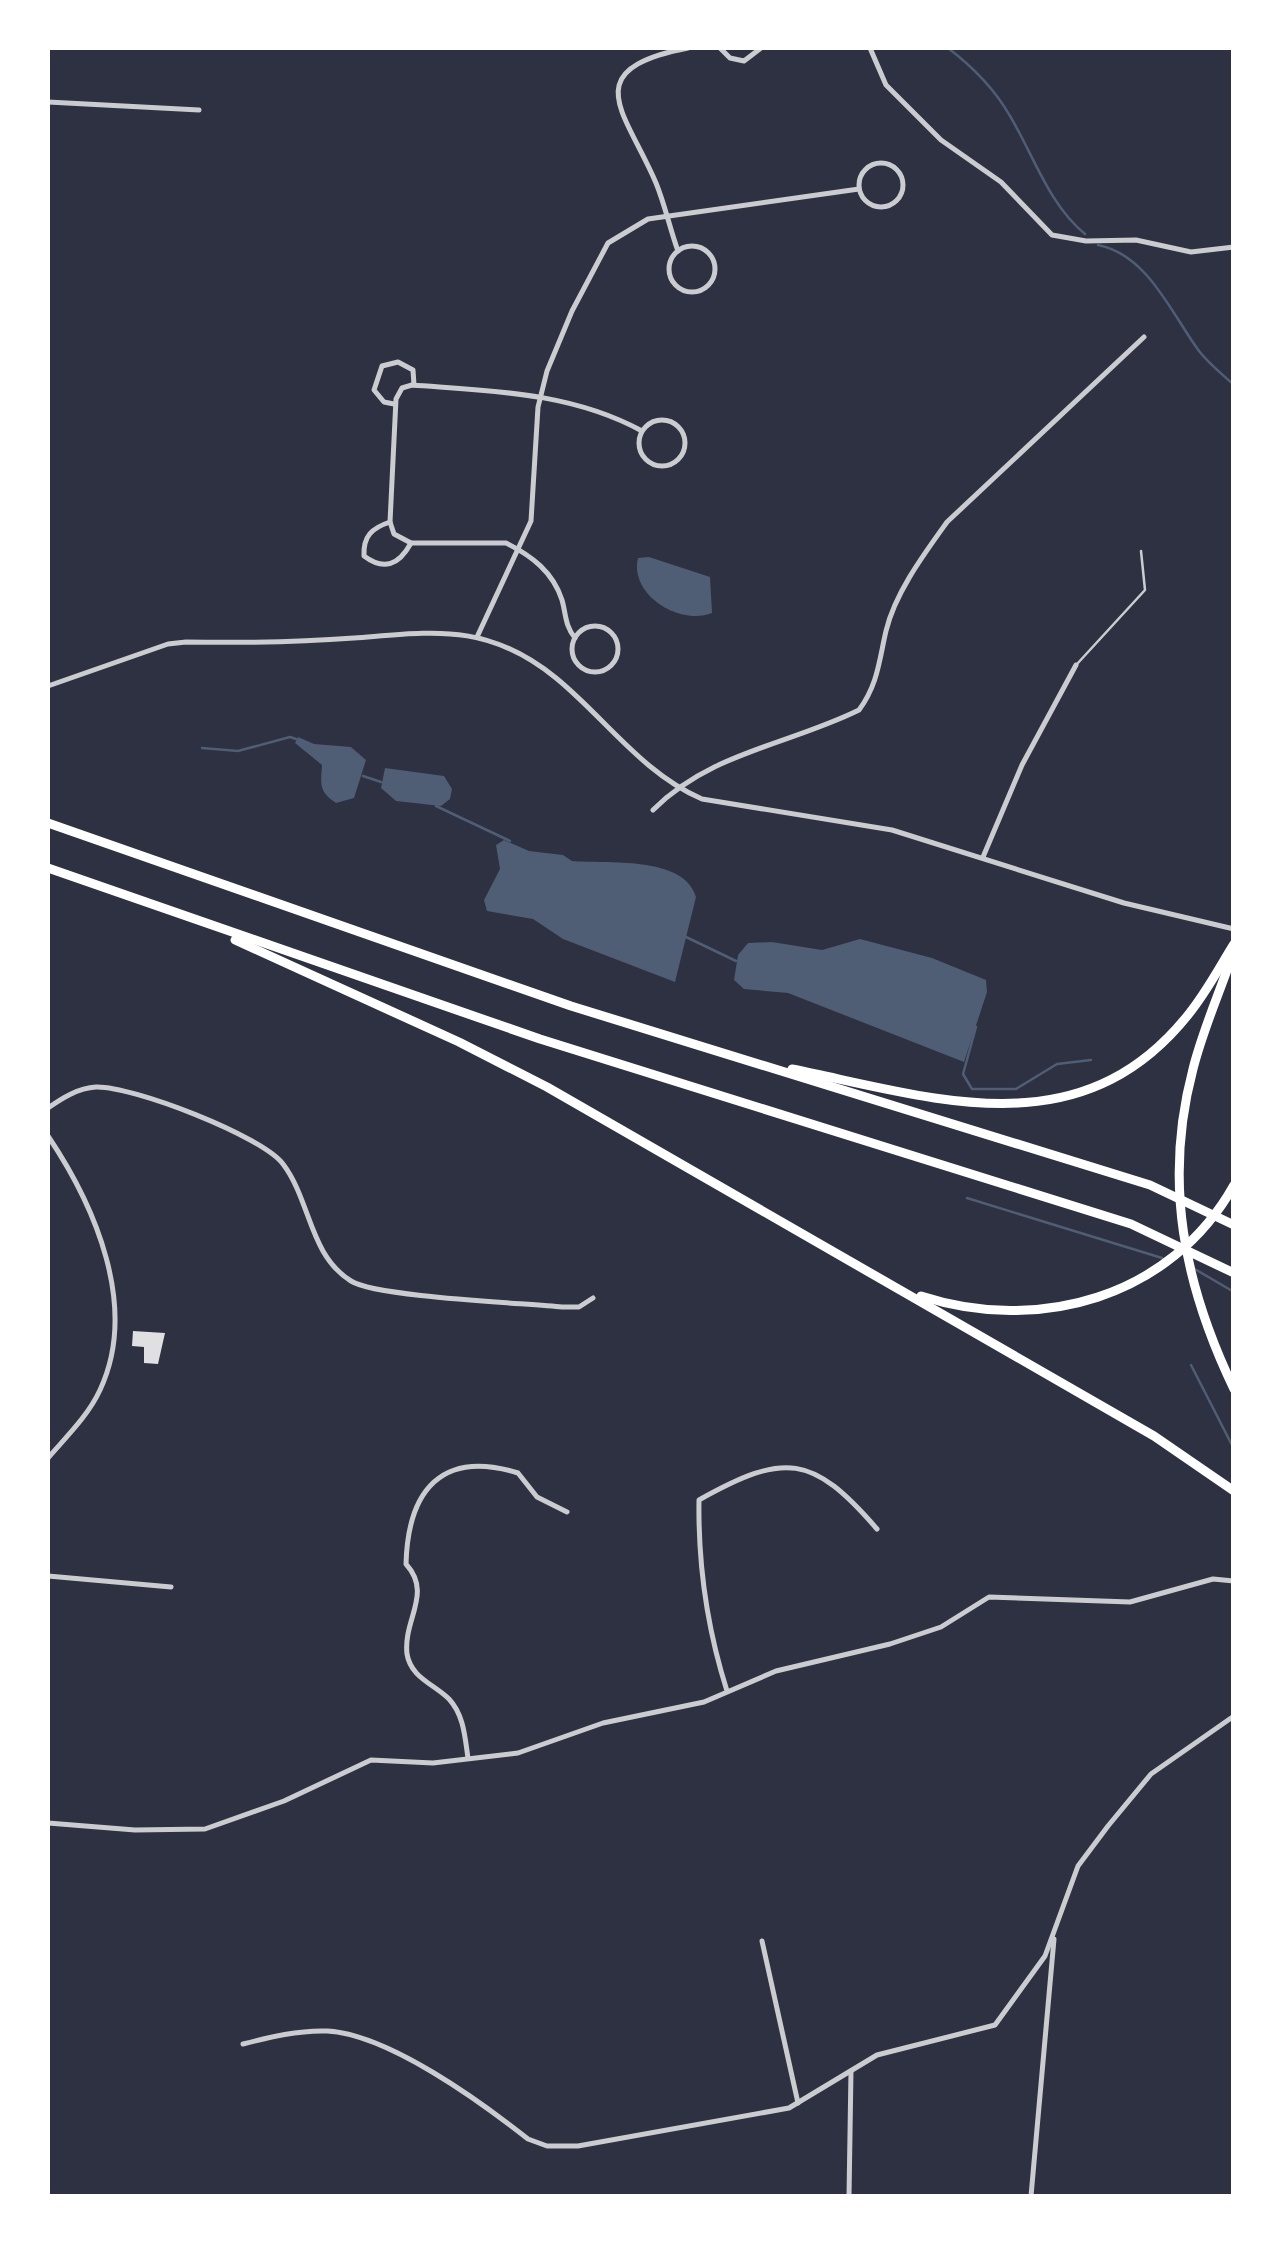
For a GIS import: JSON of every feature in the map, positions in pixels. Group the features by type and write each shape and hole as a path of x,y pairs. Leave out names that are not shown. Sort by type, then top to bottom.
{"highway":[{"path":"48,823 454,966 1150,1186 1234,1225"},
{"path":"48,868 540,1039 1131,1224 1234,1273"},
{"path":"187,918 530,1078 1154,1436 1234,1491"},
{"path":"741,1058 968,1105 1039,1104 1094,1086 1145,1057 1188,1014 1234,947"},
{"path":"1234,947 1192,1071 1178,1147 1180,1226 1195,1298 1234,1389"},
{"path":"904,1291 974,1311 1036,1313 1092,1300 1145,1276 1194,1236 1234,1185"}],"street":[{"path":"678,251 691,246 708,252 715,268 710,284 693,292 677,286 669,270 678,251 655,182 623,120 617,93 630,67 642,58 688,48"},
{"path":"720,48 730,58 744,61 762,48"},
{"path":"870,48 886,84 941,140 1001,182 1052,235 1086,241 1136,240 1192,252 1234,247"},
{"path":"48,102 199,110"},
{"path":"877,164 893,167 902,182 899,198 885,207 868,204 860,189 863,173 877,164"},
{"path":"476,637 531,521 541,398 572,310 608,243 636,224 665,216 860,189"},
{"path":"653,810 676,788 754,748 859,710 879,675 886,630 898,603 922,556 947,522 1144,337"},
{"path":"395,404 384,402 374,390 382,366 406,364 414,370 414,385"},
{"path":"575,638 589,627 606,630 617,644 614,661 600,672 583,669 572,655 575,638 568,629 553,580 519,550 506,544 410,544 394,534 390,522 395,404 402,388 414,385 541,398 582,405 642,431"},
{"path":"654,420 676,423 686,444 680,458 668,466 652,464 639,446 642,431 654,420"},
{"path":"390,522 372,530 363,542 364,556 376,564 390,565 404,556 410,544"},
{"path":"48,686 168,644 356,638 409,630 476,637 518,654 555,677 676,788 719,802 846,819 983,857 1124,903 1234,929"},
{"path":"983,857 1022,765 1076,665"},
{"path":"48,1108 80,1090 116,1089 261,1142 287,1168 317,1242 334,1268 367,1289 579,1307 593,1298"},
{"path":"48,1136 88,1206 112,1279 114,1301 110,1354 98,1394 48,1458"},
{"path":"727,1691 710,1638 698,1561 699,1500 750,1472 800,1466 841,1488 877,1529"},
{"path":"468,1758 461,1718 450,1700 417,1675 407,1657 420,1588 418,1577 406,1564 413,1515 425,1487 446,1474 474,1467 518,1473 538,1497 567,1512"},
{"path":"48,1576 171,1587"},
{"path":"48,1823 135,1830 205,1829 284,1801 371,1760 416,1764 518,1753 564,1735 704,1702 776,1672 890,1644 941,1626 989,1597 1130,1602 1213,1579 1234,1581"},
{"path":"244,2044 330,2031 357,2039 422,2065 528,2139 546,2146 578,2146 789,2108 877,2055 996,2025 1031,1980 1078,1866 1108,1826 1152,1774 1234,1716"},
{"path":"1031,2196 1054,1931"},
{"path":"762,1942 798,2102"},
{"path":"848,2196 851,2072"}],"lane":[{"path":"1076,665 1145,590 1141,552"}],"water":[{"path":"649,557 710,577 712,613 699,616 672,611 649,595 637,572 638,558"},
{"path":"298,737 314,744 351,747 366,760 354,798 336,803 326,795 321,782 322,765 295,743"},
{"path":"385,768 444,776 452,789 450,799 441,806 396,801 381,788"},
{"path":"504,840 529,851 563,855 572,861 660,868 689,884 696,897 675,982 563,939 533,919 487,911 484,900 500,869 496,845"},
{"path":"860,939 932,958 986,980 987,992 964,1062 788,993 744,989 734,980 738,955 748,943 772,942 822,950"}],"building":[{"path":"133,1331 165,1333 158,1364 144,1363 144,1347 132,1346"}],"waterway":[{"path":"948,48 997,96 1061,209 1085,234"},
{"path":"1098,245 1116,251 1145,273 1199,351 1234,385"},
{"path":"202,748 238,751 290,737 296,739"},
{"path":"363,776 381,782"},
{"path":"436,806 510,841"},
{"path":"686,937 736,961"},
{"path":"976,1027 963,1074 972,1089 1016,1089 1057,1064 1091,1060"},
{"path":"967,1198 1162,1258"},
{"path":"1193,1268 1234,1292"},
{"path":"1191,1365 1234,1449"}]}
